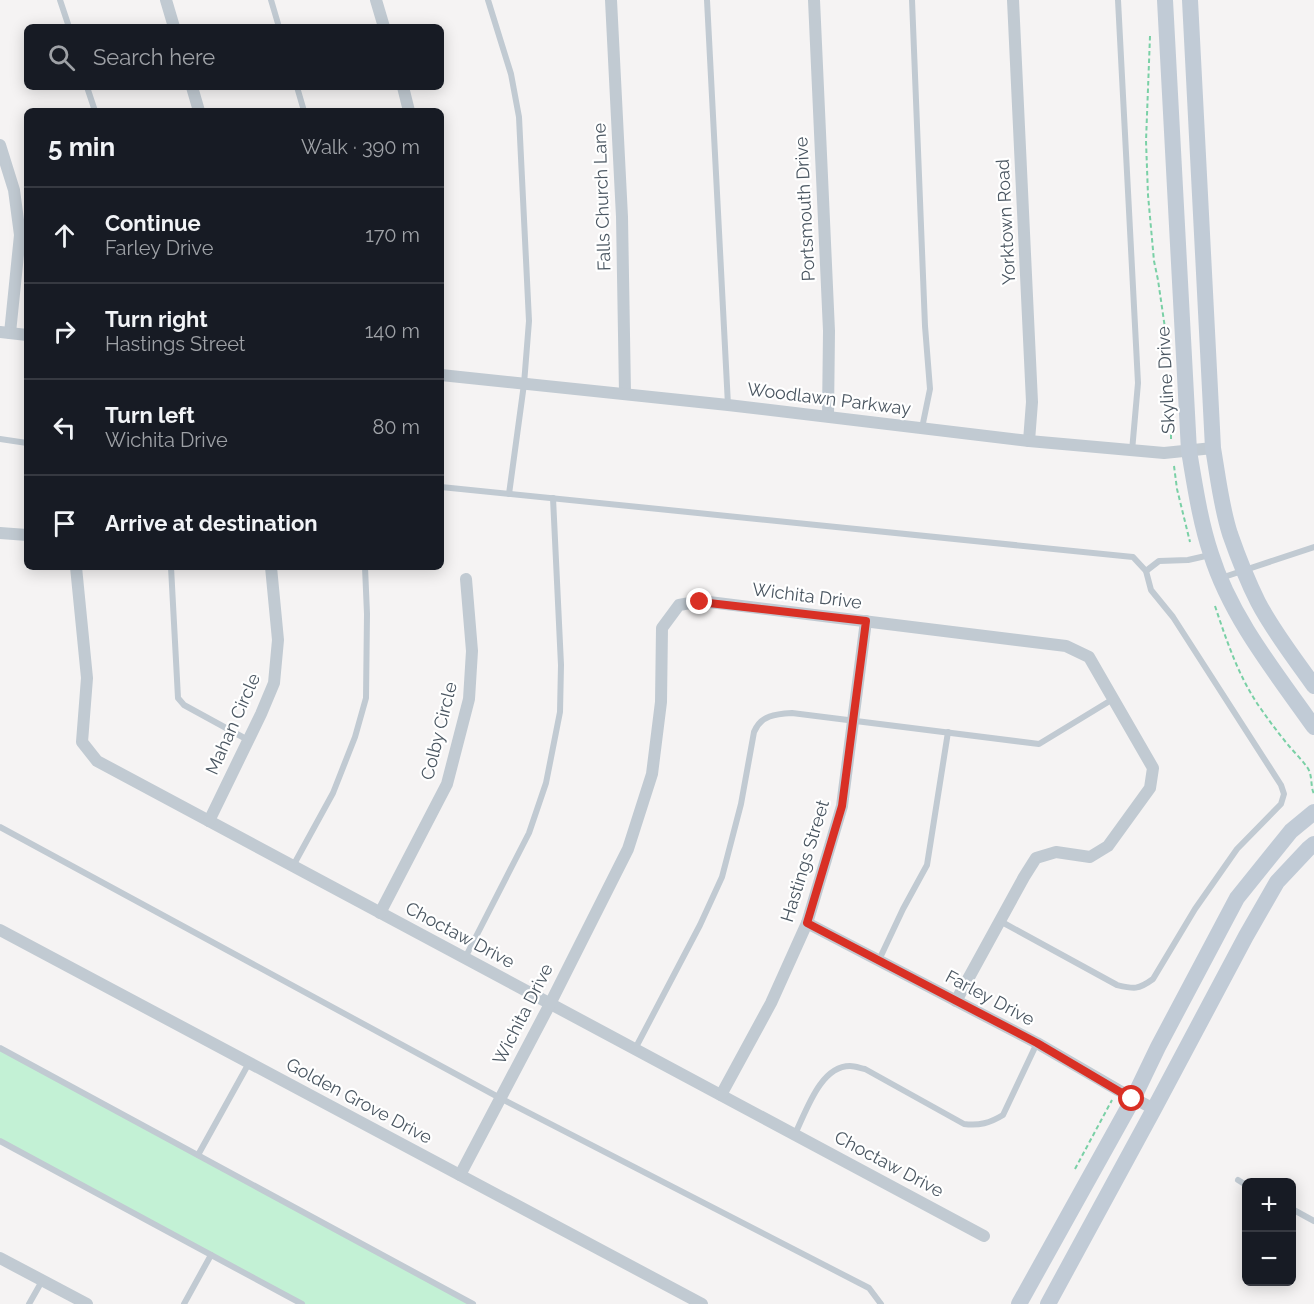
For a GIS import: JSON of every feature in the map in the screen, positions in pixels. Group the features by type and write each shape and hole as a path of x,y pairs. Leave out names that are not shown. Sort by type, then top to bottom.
{"main road":[{"name":"Skyline Drive","path":"1165,0 1189,451 1198,502 1211,555 1220,579 1238,614 1254,642 1314,727"},
{"path":"1190,0 1213,448 1222,498 1230,532 1259,604 1314,686"},
{"path":"1019,1304 1132,1099 1237,898 1291,831 1314,812"},
{"path":"1048,1304 1277,882 1314,844"},
{"path":"1288,870 1314,858"}],"street":[{"path":"166,0 173,24"},
{"path":"376,0 383,24"},
{"name":"Falls Church Lane","path":"611,0 622,217 625,393"},
{"name":"Portsmouth Drive","path":"814,0 829,331 828,416"},
{"name":"Yorktown Road","path":"1013,0 1032,402 1029,441"},
{"path":"193,90 198,108"},
{"path":"404,90 408,108"},
{"path":"0,145 14,190 20,235 5,333 24,335"},
{"name":"Woodlawn Parkway","path":"444,375 625,393 1132,451 1164,453 1213,448"},
{"path":"0,533 24,535"},
{"name":"Choctaw Drive","path":"76,570 87,678 82,742 97,761 984,1236"},
{"name":"Mahan Circle","path":"209,821 274,683 278,640 271,570"},
{"name":"Colby Circle","path":"380,913 447,784 469,699 472,651 465,579"},
{"name":"Wichita Drive","path":"460,1175 628,849 652,774 661,702 662,628 679,605 700,602 1066,646 1089,657 1153,768 1150,788 1108,846 1090,856 1056,852 1036,858 956,1001"},
{"name":"Hastings Street","path":"722,1095 771,1003 807,923 842,806 866,621"},
{"name":"Farley Drive","path":"807,923 1037,1043 1132,1099 1154,1109"},
{"name":"Golden Grove Drive","path":"0,930 702,1304"},
{"path":"0,1258 87,1304"}],"lane":[{"path":"60,0 68,24"},
{"path":"271,0 278,24"},
{"path":"488,0 511,74 519,117 529,321 524,384 509,494"},
{"path":"707,0 728,405"},
{"path":"912,0 925,326 930,389 922,428"},
{"path":"1118,0 1138,383 1132,451"},
{"path":"88,90 94,108"},
{"path":"298,90 303,108"},
{"path":"0,439 24,443"},
{"path":"444,487 1133,557 1146,571 1151,590 1173,617 1281,785 1284,794 1281,804 1238,849 1195,909 1153,979 1145,985 1133,989 1117,985 1000,921"},
{"path":"465,958 529,833 546,783 560,712 561,665 553,498"},
{"path":"1220,579 1314,547"},
{"path":"1146,571 1159,561 1188,560 1211,555"},
{"path":"171,570 178,698 184,705 248,741"},
{"path":"293,866 333,793 355,737 366,698 365,570"},
{"path":"635,1049 700,926 722,877 741,804 754,732 765,717 792,713 1039,744 1113,699"},
{"path":"879,960 903,909 927,866 948,732"},
{"path":"0,827 500,1098 869,1288 881,1304"},
{"path":"795,1134 819,1086 828,1074 850,1066 865,1069 964,1125 992,1122 1003,1115 1037,1043"},
{"path":"0,1048 473,1304"},
{"path":"198,1155 249,1063"},
{"path":"0,1141 302,1304"},
{"path":"1238,1180 1242,1182"},
{"path":"1296,1211 1314,1221"},
{"path":"184,1304 211,1255"},
{"path":"29,1304 42,1280"}],"green space":[{"path":"0,1048 473,1304 302,1304 0,1141"}],"route":[{"path":"700,602 866,621 842,806 807,923 1037,1043 1132,1099"}]}
